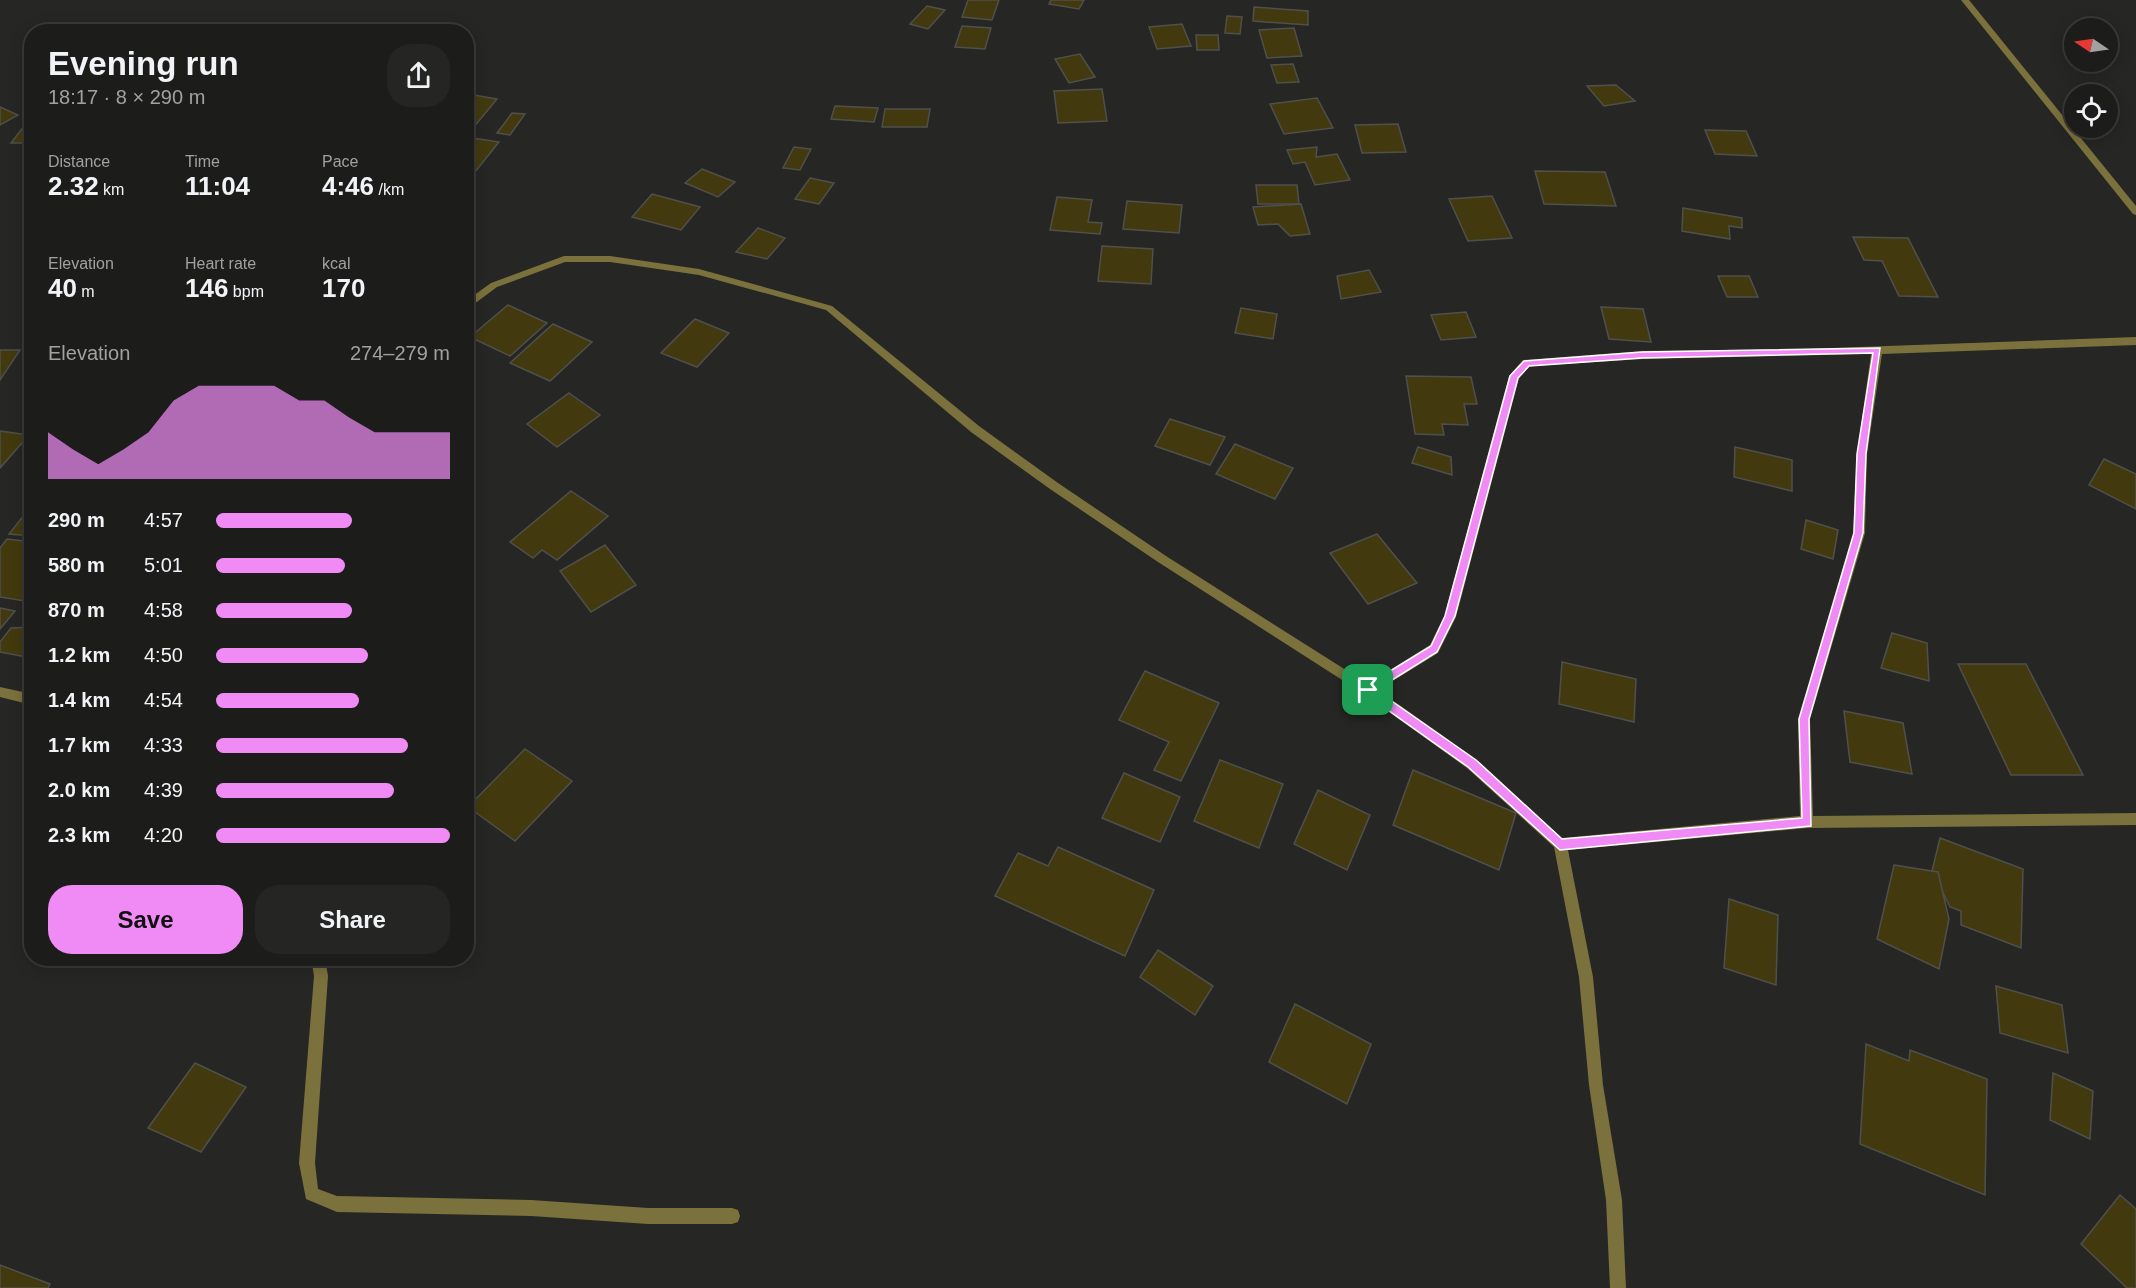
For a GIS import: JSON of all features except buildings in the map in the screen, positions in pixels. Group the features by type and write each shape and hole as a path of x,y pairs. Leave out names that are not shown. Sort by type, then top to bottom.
{"street":[{"path":"1965,0 2136,212"},
{"path":"474,301 494,285 564,259 610,259 699,272 830,308 975,429 1054,486 1162,559 1368,690 1472,764 1560,844 1586,977 1596,1085 1614,1200 1618,1288"},
{"path":"1368,690 1434,649 1446,625 1514,376 1527,363 1642,355 2136,341"},
{"path":"1807,822 1804,719 1859,533 1862,454 1877,350"},
{"path":"0,692 24,698"},
{"path":"1560,844 1807,822 2136,819"},
{"path":"319,966 321,976 307,1163 311,1194 338,1204 531,1208 648,1216 732,1216"}],"route":[{"path":"1877,350 1862,454 1859,533 1804,719 1807,822 1560,844 1472,764 1368,690 1434,649 1450,616 1514,376 1527,363 1642,355 1877,350"}]}
